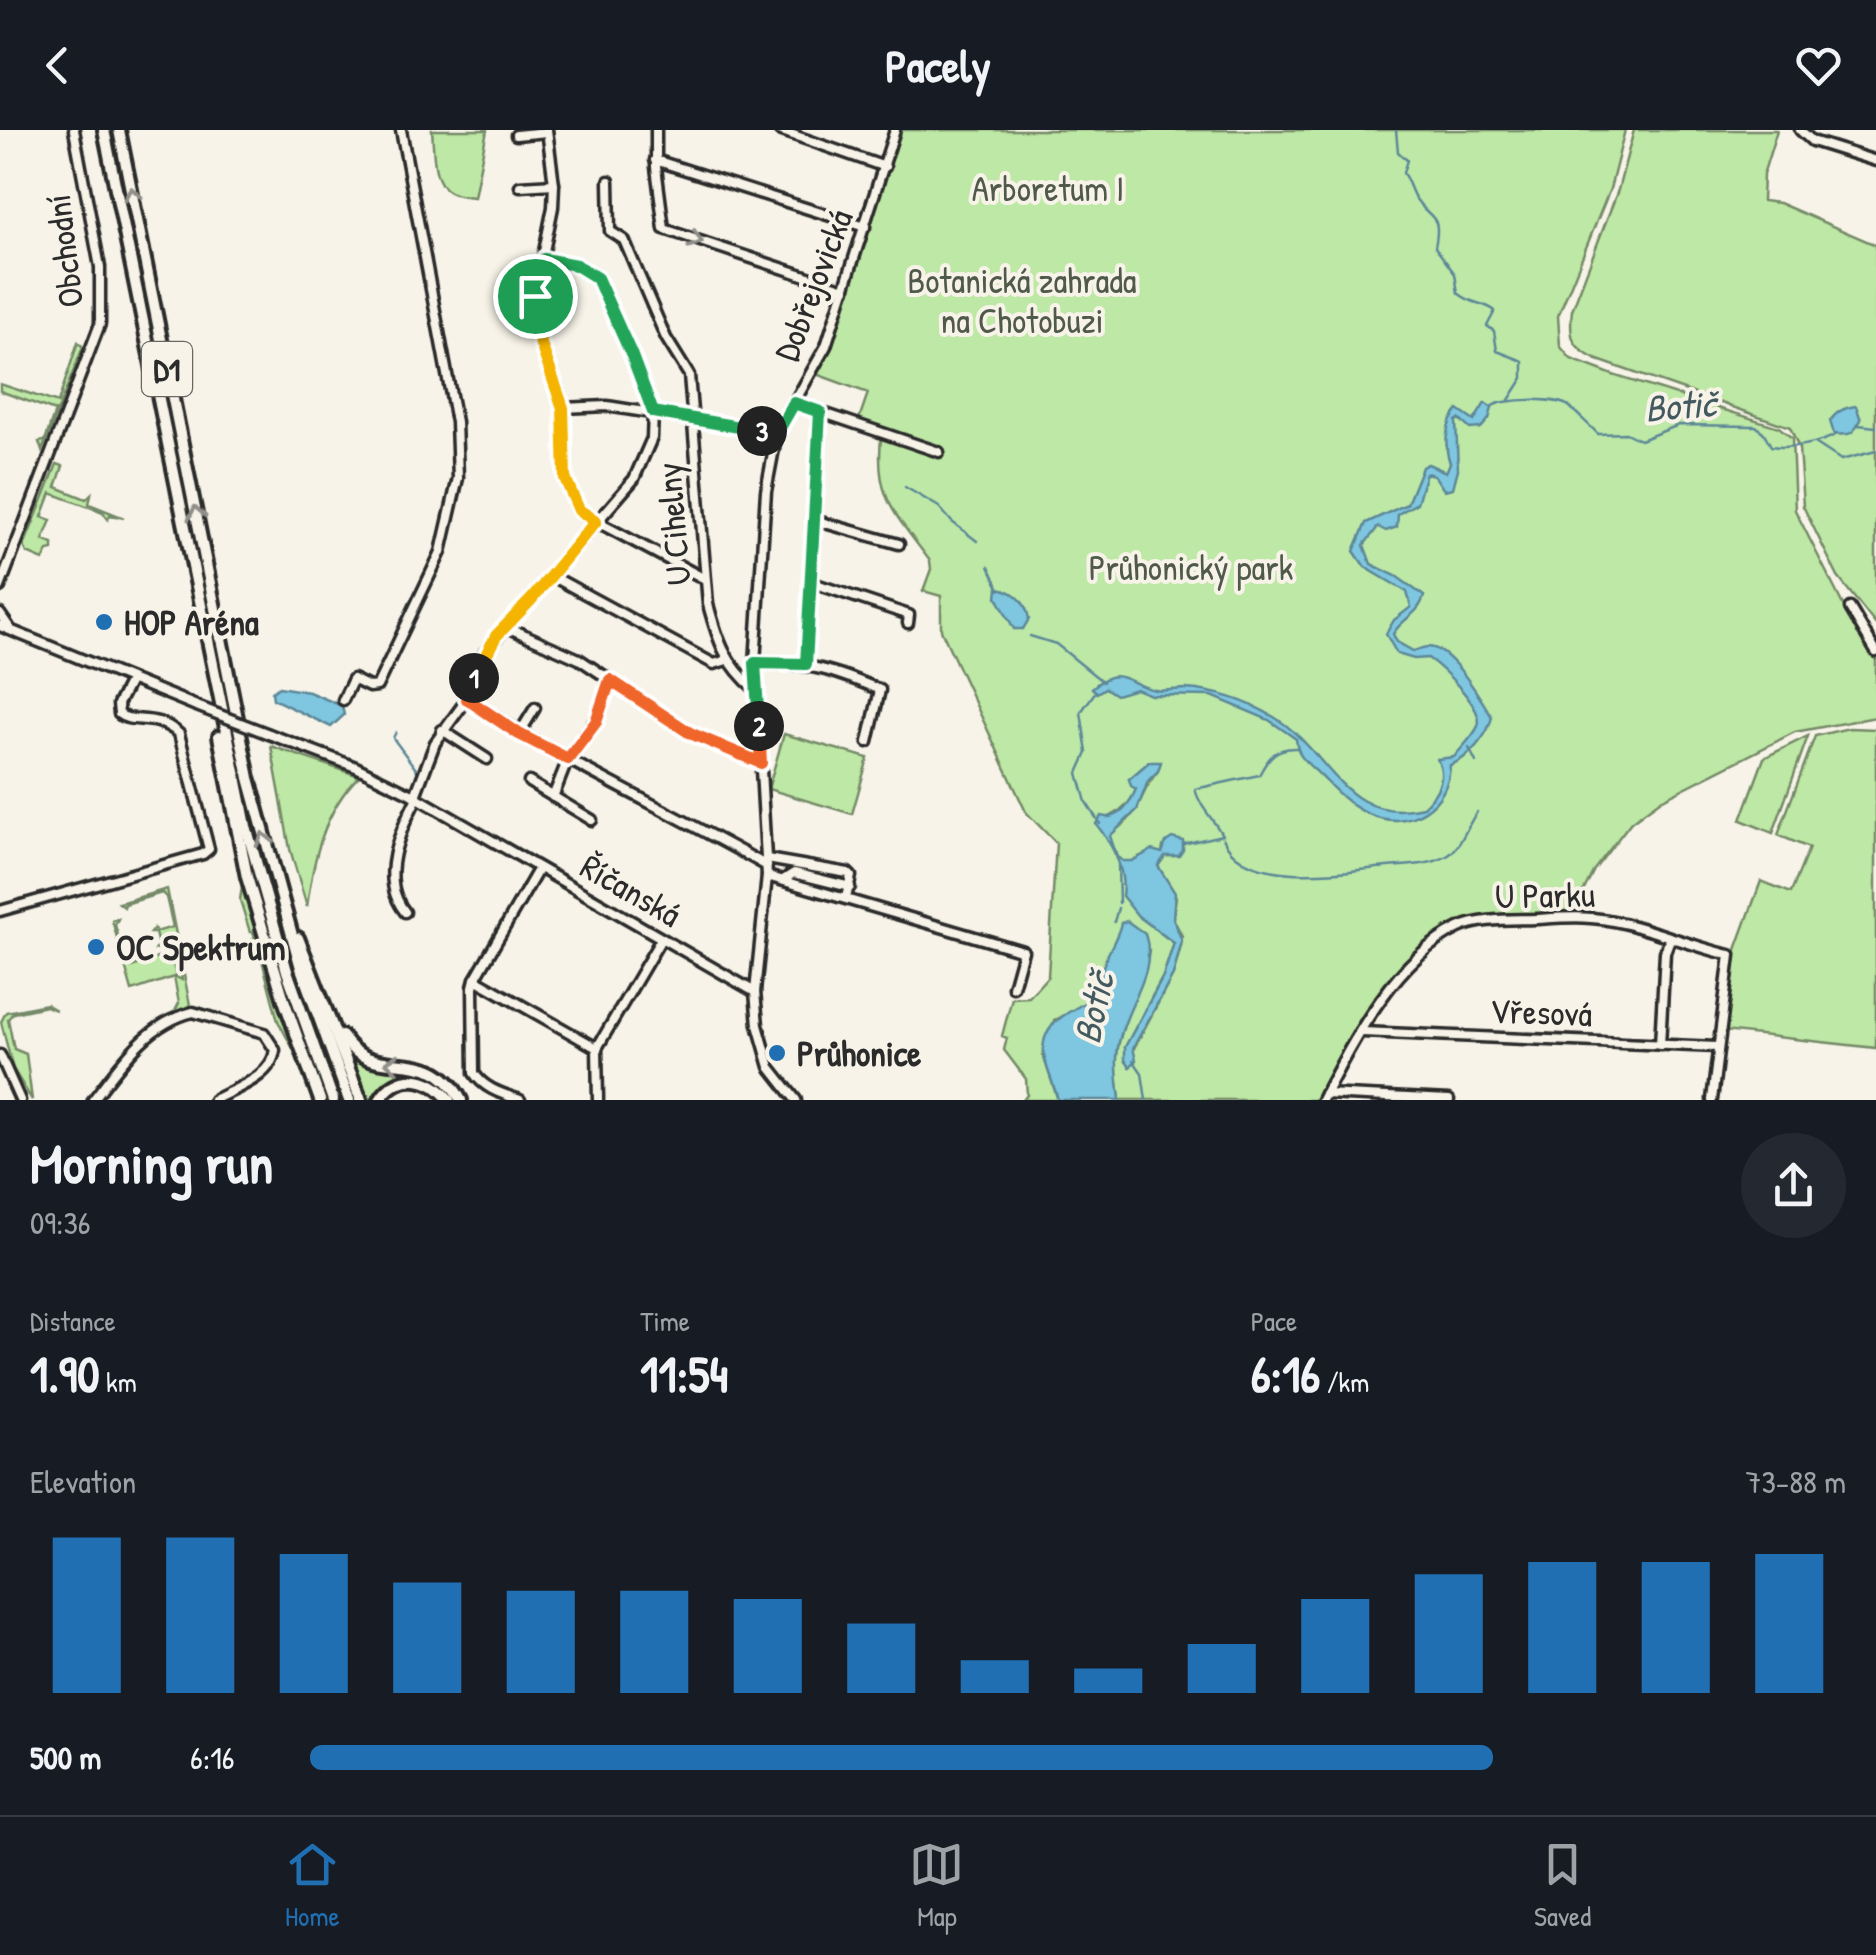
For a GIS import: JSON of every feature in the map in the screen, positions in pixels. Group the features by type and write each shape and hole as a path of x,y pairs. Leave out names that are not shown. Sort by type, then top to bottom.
{"highway":[{"name":"D1","path":"104,130 235,780 287,971 333,1100"},
{"name":"D1","path":"119,130 232,698 280,900 300,968 349,1100"},
{"path":"208,648 217,726 238,840 269,952 320,1100"},
{"path":"280,900 362,1100"},
{"path":"330,1016 347,1044 360,1056 435,1070 448,1080 460,1100"},
{"path":"380,1100 393,1085 412,1079 434,1085 449,1100"}],"street":[{"name":"Obchodní","path":"0,588 100,324 100,268 74,130"},
{"path":"343,700 354,679 376,687 389,664 441,552 458,478 456,422 401,130"},
{"path":"656,130 655,160 664,229 845,289"},
{"path":"779,130 885,167"},
{"name":"Dobřejovická","path":"754,992 767,867 755,663 766,491 777,433 826,346 895,130"},
{"path":"1800,130 1812,141 1876,160"},
{"path":"516,134 547,131 554,184 534,324 563,408 565,478 579,510 706,579"},
{"path":"655,160 865,227"},
{"name":"U Cihelny","path":"609,181 610,231 624,240 666,338 688,375 708,604 727,660 756,690"},
{"path":"520,186 554,184"},
{"path":"404,912 396,900 396,843 442,730 467,699 484,652 626,489 652,438 653,412 597,278 576,265 544,259"},
{"path":"794,403 939,452"},
{"path":"563,408 607,406 777,433"},
{"path":"806,664 820,412"},
{"path":"814,520 899,544"},
{"path":"552,576 714,664 727,660"},
{"path":"810,582 909,615 908,623"},
{"path":"1850,608 1876,652"},
{"path":"0,614 13,630"},
{"path":"508,626 579,659 690,733 761,763"},
{"path":"0,628 13,630"},
{"name":"Říčanská","path":"13,630 130,681 377,776 754,992"},
{"path":"755,663 806,664 880,690 868,742"},
{"path":"553,796 568,759 596,722 610,680"},
{"path":"0,911 112,881 209,849 179,734 152,719 128,720 118,714 118,704 130,681"},
{"path":"467,699 519,734 692,824 783,880 1023,951 1013,987"},
{"path":"519,734 535,708"},
{"path":"442,730 487,759"},
{"path":"529,782 592,820"},
{"path":"767,867 848,873 852,876 846,898"},
{"path":"520,1100 496,1092 474,1073 474,979 539,868"},
{"path":"783,880 794,873 850,887"},
{"name":"U Parku","path":"1323,1097 1410,962 1459,928 1487,922 1573,915 1628,924 1730,955 1717,1047"},
{"path":"1660,1044 1664,952 1670,938"},
{"path":"598,1100 597,1048 661,939"},
{"path":"474,979 597,1048"},
{"path":"754,992 770,1067 796,1100"},
{"path":"93,1100 141,1042 193,1012 264,1034 275,1050 265,1072 214,1100"},
{"name":"Vřesová","path":"1362,1032 1717,1047"},
{"path":"1712,1100 1717,1047"},
{"path":"0,1055 20,1100"},
{"path":"1323,1097 1449,1100"}],"green space":[{"path":"432,130 487,130 474,197 452,193 439,181"},
{"name":"Průhonický park","path":"900,130 1625,130 1610,189 1558,316 1560,346 1571,359 1779,427 1792,438 1795,510 1847,613 1876,660 1876,717 1795,732 1661,800 1631,822 1594,870 1574,910 1543,916 1485,917 1456,924 1403,963 1315,1100 1120,1100 1119,1043 1149,950 1122,926 1090,1000 1054,1021 1043,1055 1058,1100 1023,1100 1027,1095 1026,1079 1004,1050 1007,1038 1002,1036 1012,998 1029,997 1048,976 1056,843 1026,812 941,630 941,596 923,591 930,561 896,515 883,487 882,430 858,422 868,393 816,374 831,344","holes":["1149,762 1158,771 1129,819 1113,831 1099,822 1126,806 1137,788 1129,779","1163,847 1172,856 1165,856 1158,866 1176,897 1173,918 1182,936 1181,946 1173,975 1132,1052 1125,1047 1163,976 1174,943 1133,906 1123,873 1140,857 1162,853"]},
{"path":"1634,130 1777,130 1763,175 1762,201 1779,203 1876,245 1876,625 1838,577 1803,506 1799,448 1790,427 1595,359 1573,340 1572,310 1618,190"},
{"path":"78,342 83,347 42,451 39,442 45,441 55,411 0,391 0,384 58,403"},
{"path":"57,464 63,466 56,487 86,499 91,494 89,504 124,518 110,515 108,519 103,512 51,493 42,517 51,520 43,540 53,544 53,550 43,560 27,553 24,546"},
{"path":"1849,728 1876,729 1876,1048 1723,1031 1734,955 1761,881 1791,893 1809,848 1778,835 1815,736"},
{"path":"784,734 868,758 852,814 768,789"},
{"path":"1808,736 1773,833 1741,820 1764,758"},
{"path":"271,746 359,776 337,804 322,837 307,907 290,849"},
{"path":"242,887 297,1056 278,1021 262,960 252,939 255,937 240,900"},
{"path":"167,889 190,1005 173,1015 179,1003 174,977 132,991 112,920 118,919 115,925 126,964 132,967 166,955 172,959 176,977 182,980 178,957 168,943 156,949 155,933 150,933 154,928 156,932 173,927 166,897 162,893 124,907 119,903"},
{"path":"46,1004 56,1010 46,1006 13,1013 8,1019 14,1049 26,1054 32,1100 13,1069 1,1022 6,1012"},
{"path":"351,1060 418,1072 438,1081 418,1075 401,1076 373,1100 367,1100"}],"water":[{"path":"1485,403 1492,408 1481,428 1470,429 1459,419 1456,421 1458,469 1453,488 1444,490 1434,475 1426,473 1417,503 1398,514 1397,527 1386,531 1378,527 1364,545 1371,564 1424,596 1393,634 1397,642 1413,651 1428,647 1446,655 1492,717 1476,746 1450,765 1443,792 1424,811 1399,820 1363,812 1304,760 1296,739 1269,720 1212,696 1151,695 1136,689 1116,695 1105,688 1097,693 1092,688 1117,676 1155,690 1197,690 1242,702 1293,731 1356,796 1374,806 1396,810 1423,807 1439,785 1437,759 1454,757 1476,730 1478,718 1460,689 1428,658 1397,654 1386,634 1394,620 1411,607 1407,592 1365,567 1354,551 1366,523 1407,504 1422,467 1428,464 1446,472 1450,463 1450,421 1458,410 1474,421"},
{"path":"1856,406 1861,420 1856,428 1848,434 1834,434 1832,418 1841,410"},
{"path":"998,588 1022,603 1029,619 1023,629 1014,629 997,597"},
{"path":"279,687 309,692 342,706 344,715 331,727 273,699 272,692"},
{"path":"1149,762 1161,762 1158,771 1148,781 1137,810 1110,836 1117,857 1123,861 1132,861 1152,850 1162,853 1172,838 1183,841 1179,856 1165,856 1158,866 1175,893 1173,918 1182,941 1173,975 1133,1048 1136,1060 1130,1067 1125,1060 1125,1047 1163,977 1174,943 1138,916 1122,896 1116,858 1096,824 1101,816 1118,814 1127,805 1136,789 1129,779"},
{"path":"1127,921 1145,934 1148,961 1118,1046 1120,1100 1058,1100 1044,1041 1056,1022 1095,994 1121,923"}],"waterway":[{"path":"1396,130 1398,152 1407,160 1403,173 1414,196 1436,222 1435,247 1455,274 1458,293 1495,311 1487,326 1494,331 1497,351 1523,361 1523,378 1509,400"},
{"name":"Botič","path":"1491,407 1518,400 1555,402 1570,407 1598,434 1626,433 1640,440 1679,425 1756,426 1771,446 1779,447 1814,443 1837,434"},
{"path":"1858,425 1876,427"},
{"name":"Botič","path":"1815,443 1841,460 1876,451"},
{"path":"905,487 939,507 977,541"},
{"path":"989,566 1000,590"},
{"path":"1030,636 1056,644 1103,682"},
{"name":"Botič","path":"1096,691 1081,712 1087,753 1078,773 1086,802 1100,824"},
{"path":"396,732 393,738 418,772"},
{"name":"Botič","path":"1183,844 1222,835 1195,789 1259,775 1273,755 1297,748"},
{"name":"Botič","path":"1469,748 1476,762"},
{"name":"Botič","path":"1223,838 1234,854 1251,865 1273,871 1322,873 1418,864 1452,852 1477,812"},
{"name":"Botič","path":"1118,863 1119,903"},
{"name":"Botič","path":"1114,922 1118,908"},
{"name":"Botič","path":"1133,1060 1142,1073 1146,1100"}],"place":[{"name":"HOP Aréna","path":"104,622"},
{"name":"OC Spektrum","path":"96,947"},
{"name":"Průhonice","path":"777,1053"}],"route":[{"path":"544,259 576,265 597,278 653,412 777,433 794,403 820,412 806,664 755,663 761,763 690,733 610,680 602,712 568,759 519,734 467,699 484,652 596,521 579,510 565,478 563,408 534,324 535,296 544,259"}],"park label":[{"name":"Arboretum I","path":"1048,188"},
{"name":"Botanická zahrada na Chotobuzi","path":"1022,300"}]}
